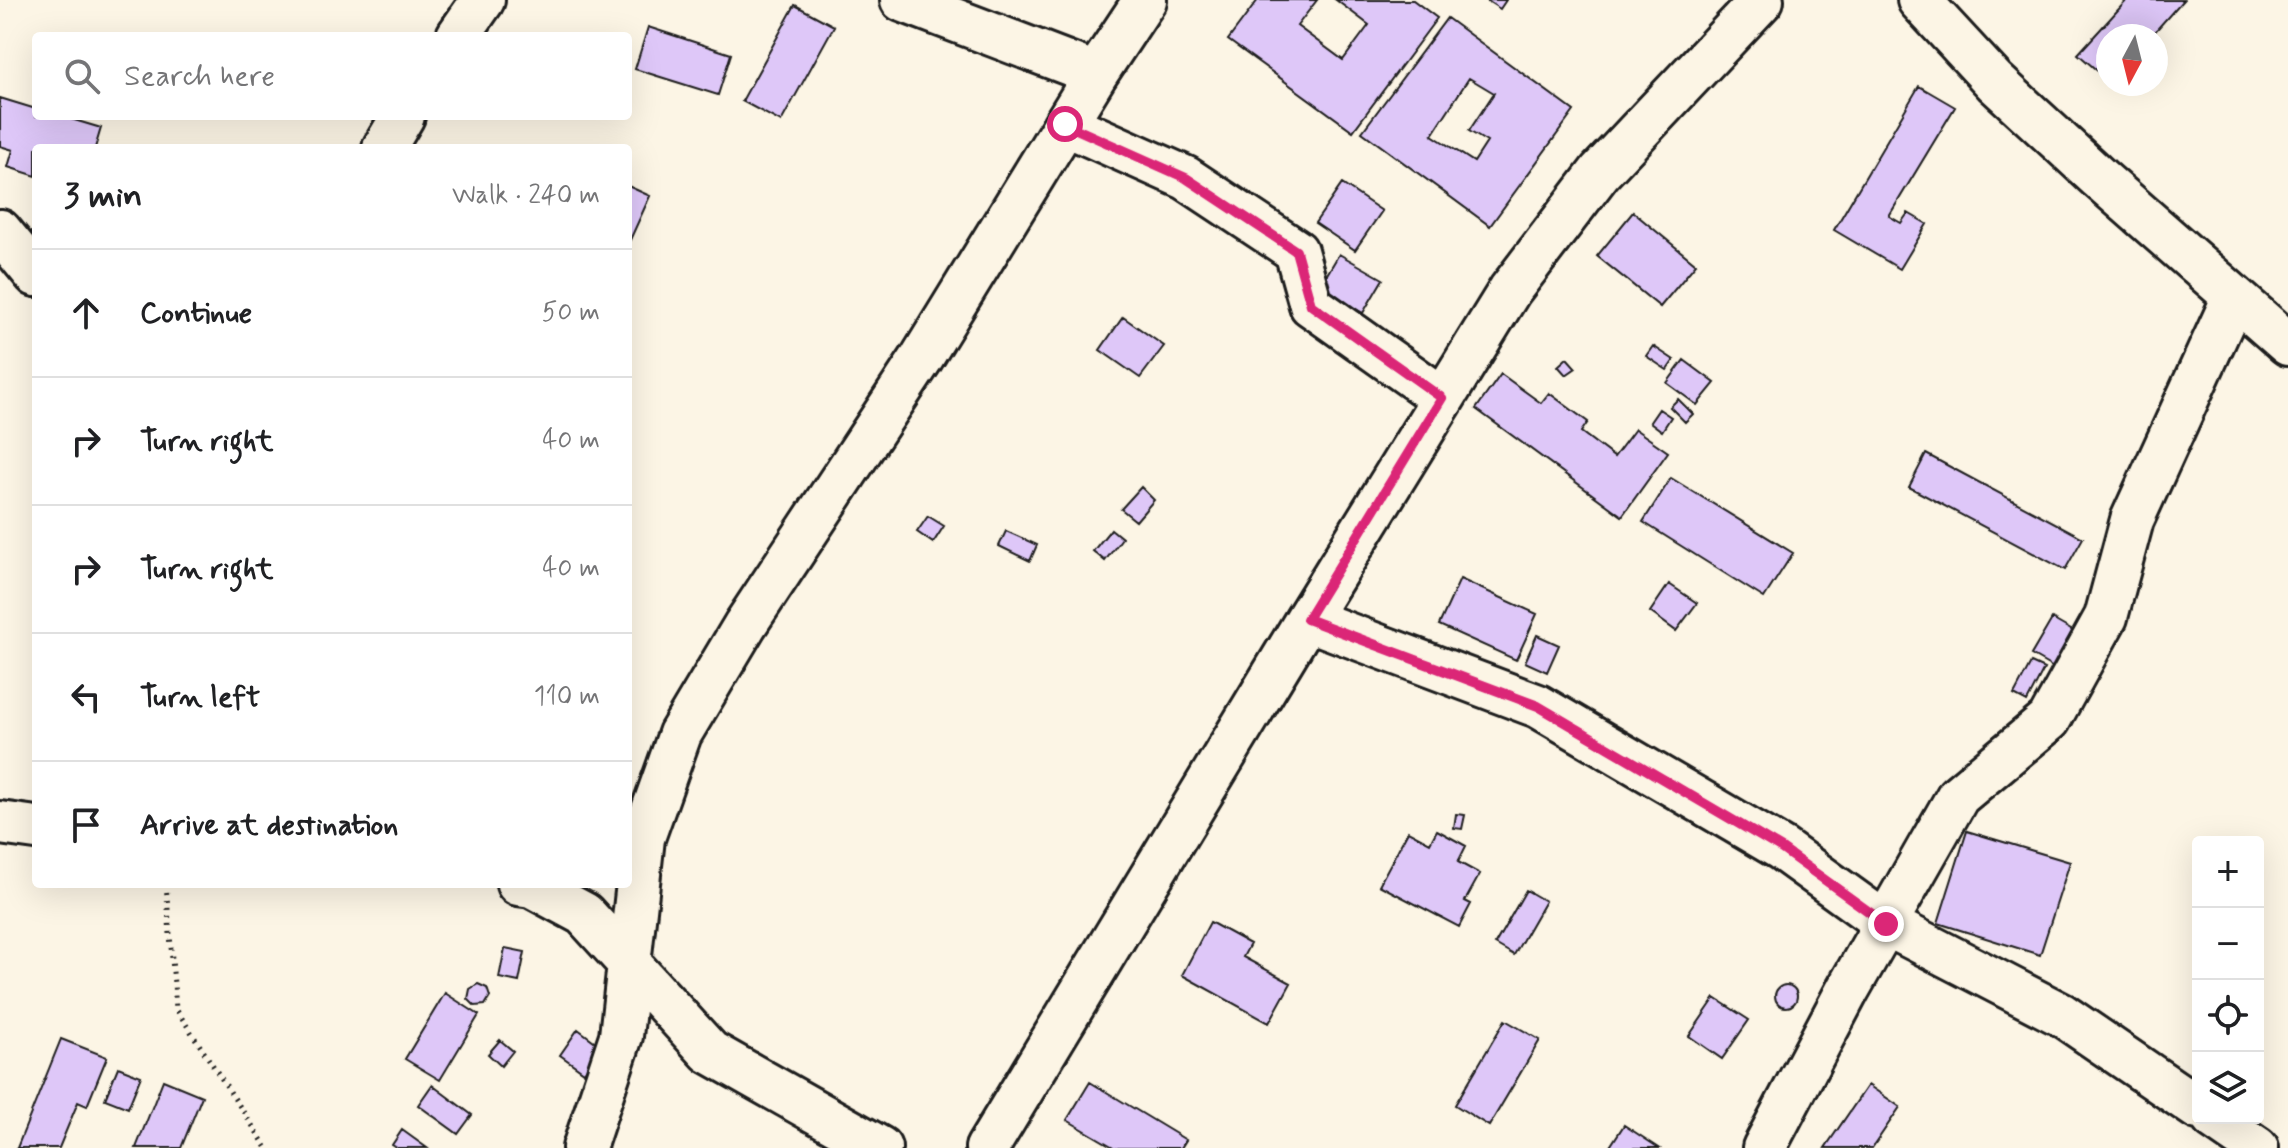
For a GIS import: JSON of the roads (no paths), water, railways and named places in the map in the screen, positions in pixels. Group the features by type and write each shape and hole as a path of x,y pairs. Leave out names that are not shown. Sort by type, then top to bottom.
{"street":[{"path":"461,32 483,0"},
{"path":"902,0 1096,74"},
{"path":"584,1148 621,1036 643,838 680,734 745,625 921,359 1145,0"},
{"path":"987,1148 1510,290 1600,172 1762,0"},
{"path":"1919,0 1995,82 2288,344"},
{"path":"386,144 401,120"},
{"path":"1065,124 1186,178 1296,251 1311,305 1442,398"},
{"path":"0,231 32,270"},
{"path":"1764,1148 1847,991 1958,796 2049,720 2106,617 2132,520 2234,297"},
{"path":"1307,619 1538,706 1782,849 1886,924 2062,1015 2192,1104"},
{"path":"536,888 584,914 710,1052 880,1148"},
{"path":"2222,1124 2257,1148"}]}
